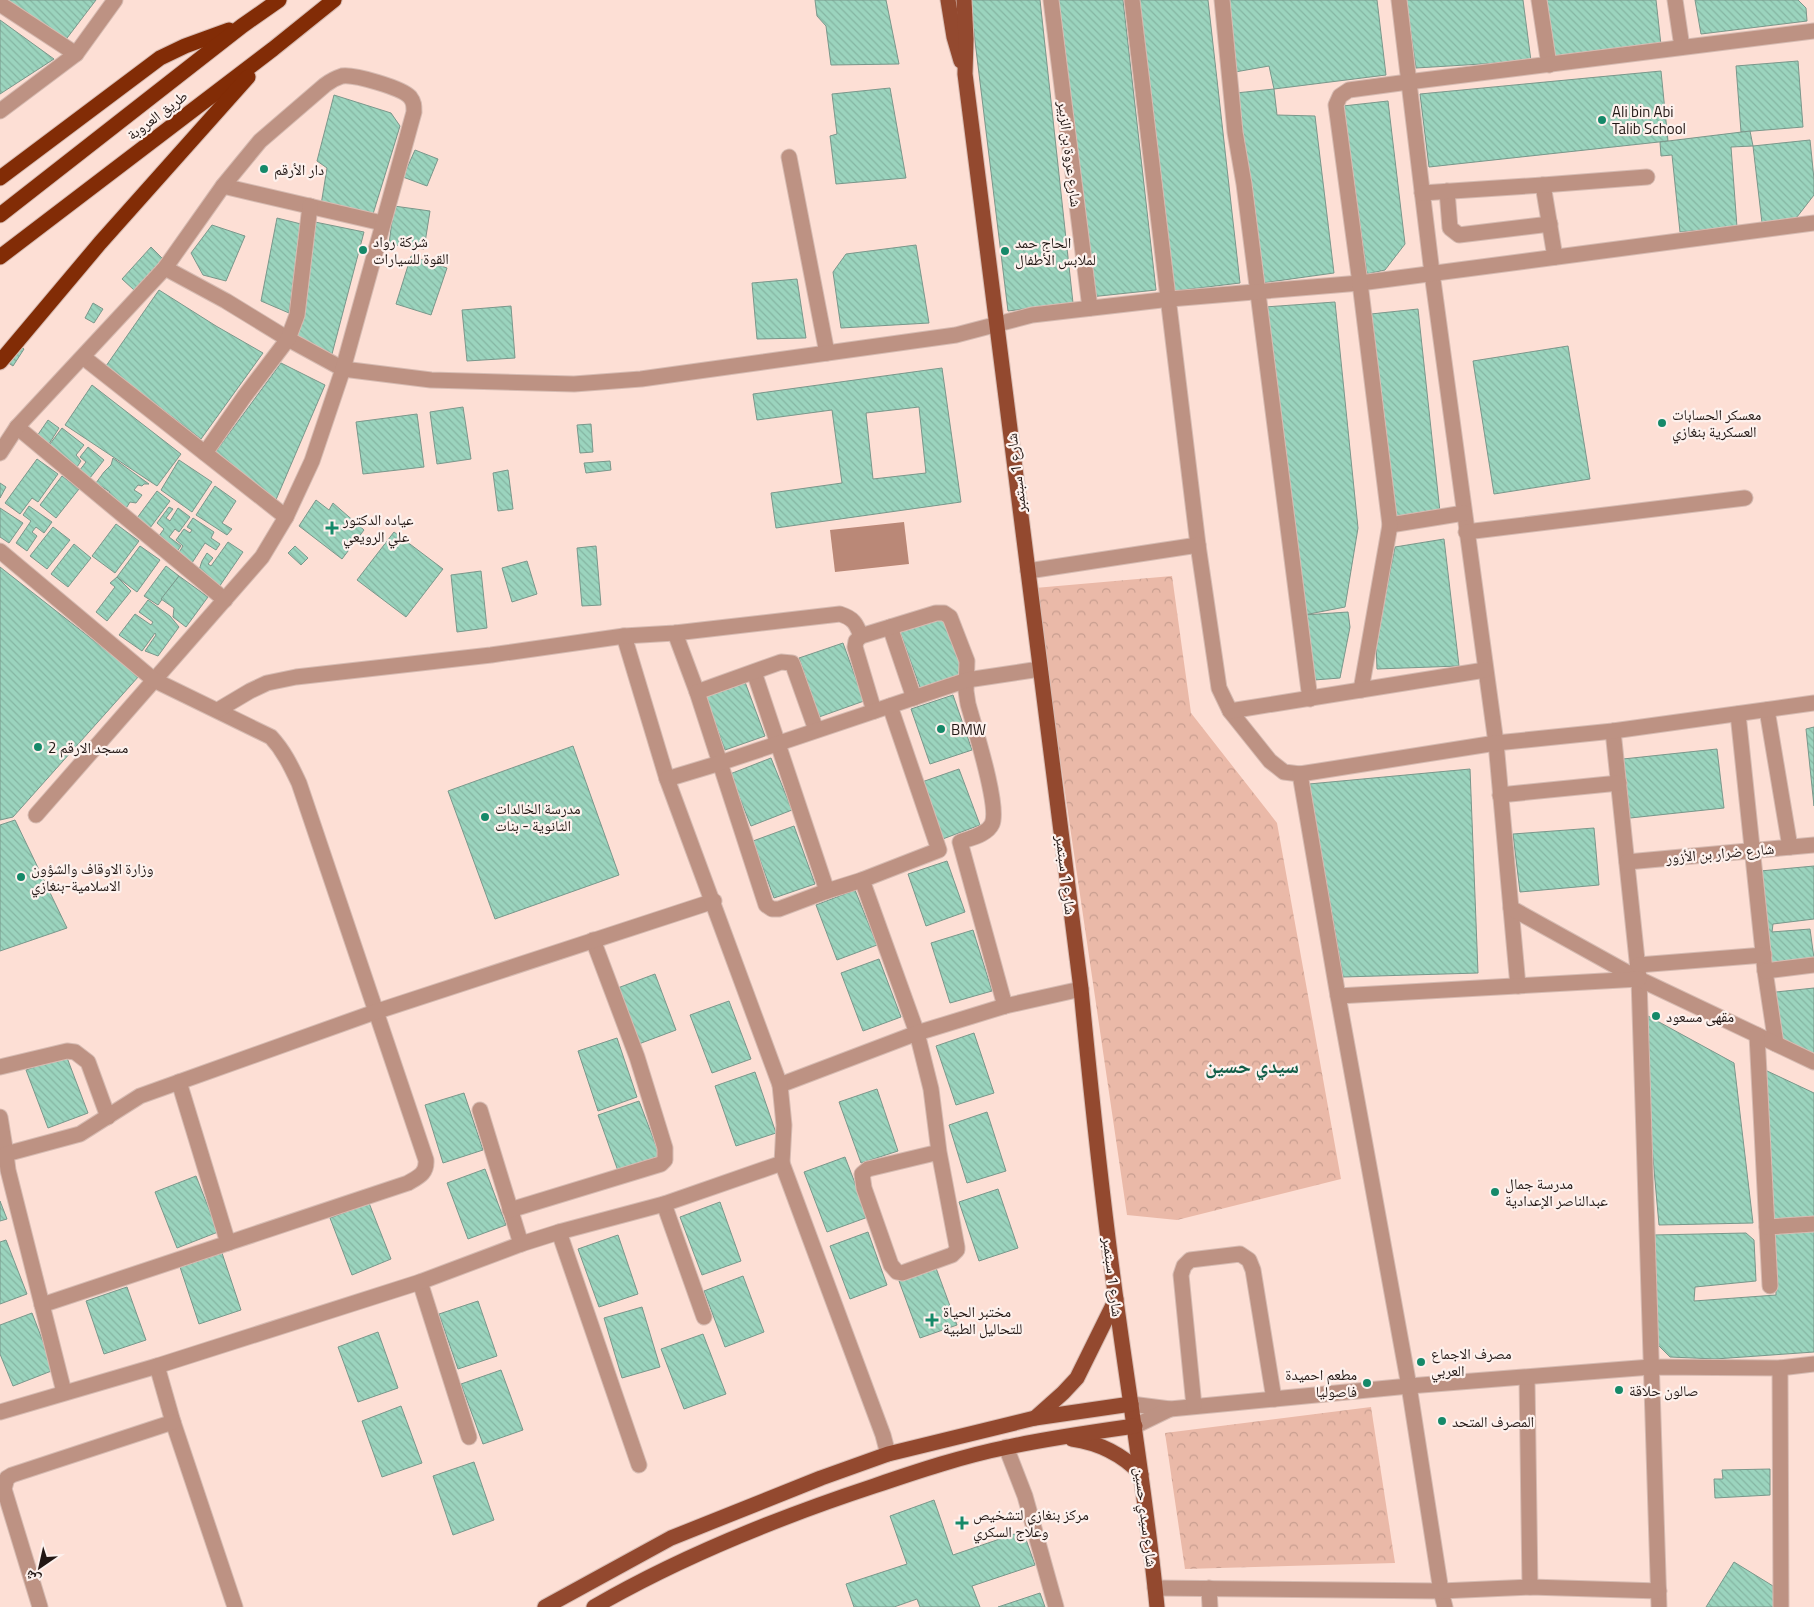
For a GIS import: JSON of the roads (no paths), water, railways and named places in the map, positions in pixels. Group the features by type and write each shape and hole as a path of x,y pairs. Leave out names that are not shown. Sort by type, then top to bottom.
{"highway":[{"name":"طريق العروبة","path":"0,215 242,26 279,0"},
{"name":"طريق العروبة","path":"0,257 333,2"},
{"path":"0,178 160,58 185,46 242,26"},
{"path":"0,362 100,243 273,49"}],"main road":[{"path":"948,0 954,37 965,74"},
{"path":"964,0 966,31 965,74"},
{"name":"شارع 1 سبتمبر","path":"965,74 998,324 1080,989 1090,1091 1116,1299 1135,1426"},
{"path":"1035,1418 1063,1393 1076,1378 1116,1299"},
{"path":"545,1607 671,1538 821,1478 888,1454 1035,1418 1131,1404"},
{"path":"594,1607 626,1588 712,1547 817,1505 923,1469 1006,1447 1135,1426"},
{"name":"شارع سيدي حسين","path":"1135,1426 1157,1607"},
{"path":"1058,1438 1085,1441 1116,1453 1129,1461 1141,1474"}],"street":[{"path":"0,111 76,54 115,0"},
{"name":"شارع عروة بن الزبير","path":"1051,0 1090,308"},
{"path":"1132,0 1170,299 1198,545 1219,688 1230,711 1270,761 1284,772 1300,774 1496,743 1613,731 1814,702"},
{"path":"1222,0 1235,132 1244,184 1310,699"},
{"path":"1399,0 1432,273 1496,743 1518,986"},
{"path":"1539,0 1549,65"},
{"path":"1675,0 1682,47"},
{"path":"0,4 76,54"},
{"path":"1361,690 1390,525 1336,105 1340,96 1349,90 1814,31"},
{"path":"0,453 17,427 165,268 223,186 260,141 324,85 333,79 343,76 354,77 402,90 409,96 414,104 414,112 343,369 312,461 286,517 262,557 36,815"},
{"path":"790,156 826,353"},
{"path":"1422,193 1543,186 1647,177"},
{"path":"223,186 382,223"},
{"path":"1543,186 1555,257"},
{"path":"1446,191 1450,228 1459,235 1550,224"},
{"path":"205,452 288,339 297,315 310,206"},
{"path":"165,268 343,369 432,380 574,384 641,379 956,335 1032,315 1170,299 1360,283 1814,223"},
{"path":"83,357 286,517"},
{"path":"17,427 225,600"},
{"path":"1466,532 1745,498"},
{"path":"1390,525 1464,513"},
{"path":"1028,571 1198,545"},
{"path":"0,551 154,680 271,737 280,747 290,762 299,783 426,1160 426,1168 421,1176 408,1183 42,1305"},
{"path":"675,632 697,692 766,905 772,909 779,909 862,880 986,832 993,824 994,811 991,790 966,692 967,662 950,617 944,613 936,613 861,636 856,641 855,647 874,711"},
{"path":"218,710 267,683 296,677 491,655 624,636 840,614 851,617 857,625 861,636"},
{"path":"890,627 914,698"},
{"path":"624,636 667,778 714,901 780,1085 784,1125 782,1163 883,1435 888,1454"},
{"path":"697,692 781,662 792,663 816,730"},
{"path":"667,778 720,763 967,680 1040,670"},
{"path":"1230,711 1485,670"},
{"path":"754,672 827,891"},
{"path":"890,706 939,850"},
{"path":"1767,710 1790,847"},
{"path":"1738,714 1765,971 1776,1044"},
{"path":"1613,731 1639,972 1660,1607"},
{"path":"1300,774 1338,996 1409,1386 1445,1607"},
{"path":"1500,795 1619,783"},
{"path":"960,842 1005,1006"},
{"name":"شارع ضرار بن الأزور","path":"1627,862 1814,845"},
{"path":"862,880 917,1033 931,1089 939,1152 957,1250 952,1255 897,1272 891,1265 864,1188 862,1174 868,1169 939,1152"},
{"path":"6,1154 80,1134 140,1096 178,1082 375,1012 714,901"},
{"path":"1511,908 1639,972 1757,1035 1814,1062"},
{"path":"510,1210 661,1164 665,1160 665,1148 637,1057 593,940"},
{"path":"1338,996 1518,986 1764,955"},
{"path":"1765,971 1814,966"},
{"path":"780,1085 917,1033 1005,1006 1080,989"},
{"path":"1757,1035 1770,1286"},
{"path":"0,1067 67,1051 74,1052 88,1062 108,1117"},
{"path":"178,1082 228,1243"},
{"path":"480,1110 521,1244"},
{"path":"0,1117 8,1170 64,1392"},
{"path":"0,1412 158,1366 420,1282 521,1244 664,1204 782,1163"},
{"path":"664,1204 704,1317"},
{"path":"1767,1227 1814,1224"},
{"path":"559,1232 639,1465"},
{"path":"1194,1406 1181,1275 1184,1266 1190,1260 1240,1254 1249,1260 1254,1270 1274,1399"},
{"path":"420,1282 469,1438"},
{"path":"1131,1404 1170,1408 1409,1386 1651,1367 1780,1368 1814,1364"},
{"path":"158,1366 172,1422 235,1607"},
{"path":"1780,1368 1781,1607"},
{"path":"1527,1378 1530,1588"},
{"path":"1135,1426 1170,1408"},
{"path":"40,1607 4,1489 7,1478 172,1422"},
{"path":"1006,1447 1024,1496 1056,1607"},
{"path":"1155,1588 1441,1591 1530,1588 1659,1591"},
{"path":"1209,1588 1210,1607"}],"place":[{"name":"Ali bin Abi Talib School","path":"1602,120"},
{"name":"دار الأرقم","path":"264,169"},
{"name":"شركة رواد القوة للسيارات","path":"363,250"},
{"name":"الحاج حمد لملابس الأطفال","path":"1005,251"},
{"name":"معسكر الحسابات العسكرية بنغازي","path":"1662,423"},
{"name":"عياده الدكتور علي الرويعي","path":"332,528"},
{"name":"BMW","path":"941,729"},
{"name":"مسجد الارقم 2","path":"38,747"},
{"name":"مدرسة الخالدات الثانوية - بنات","path":"485,817"},
{"name":"وزارة الاوقاف والشؤون الاسلامية-بنغازي","path":"21,877"},
{"name":"مقهى مسعود","path":"1656,1016"},
{"name":"مدرسة جمال عبدالناصر الإعدادية","path":"1495,1192"},
{"name":"مختبر الحياة للتحاليل الطبية","path":"932,1320"},
{"name":"مصرف الاجماع العربي","path":"1421,1362"},
{"name":"مطعم احميدة فاصوليا","path":"1367,1383"},
{"name":"صالون حلاقة","path":"1619,1390"},
{"name":"المصرف المتحد","path":"1442,1421"},
{"name":"مركز بنغازي لتشخيص وعلاج السكري","path":"962,1523"}],"district":[{"name":"سيدي حسين","path":"1252,1065"}]}
